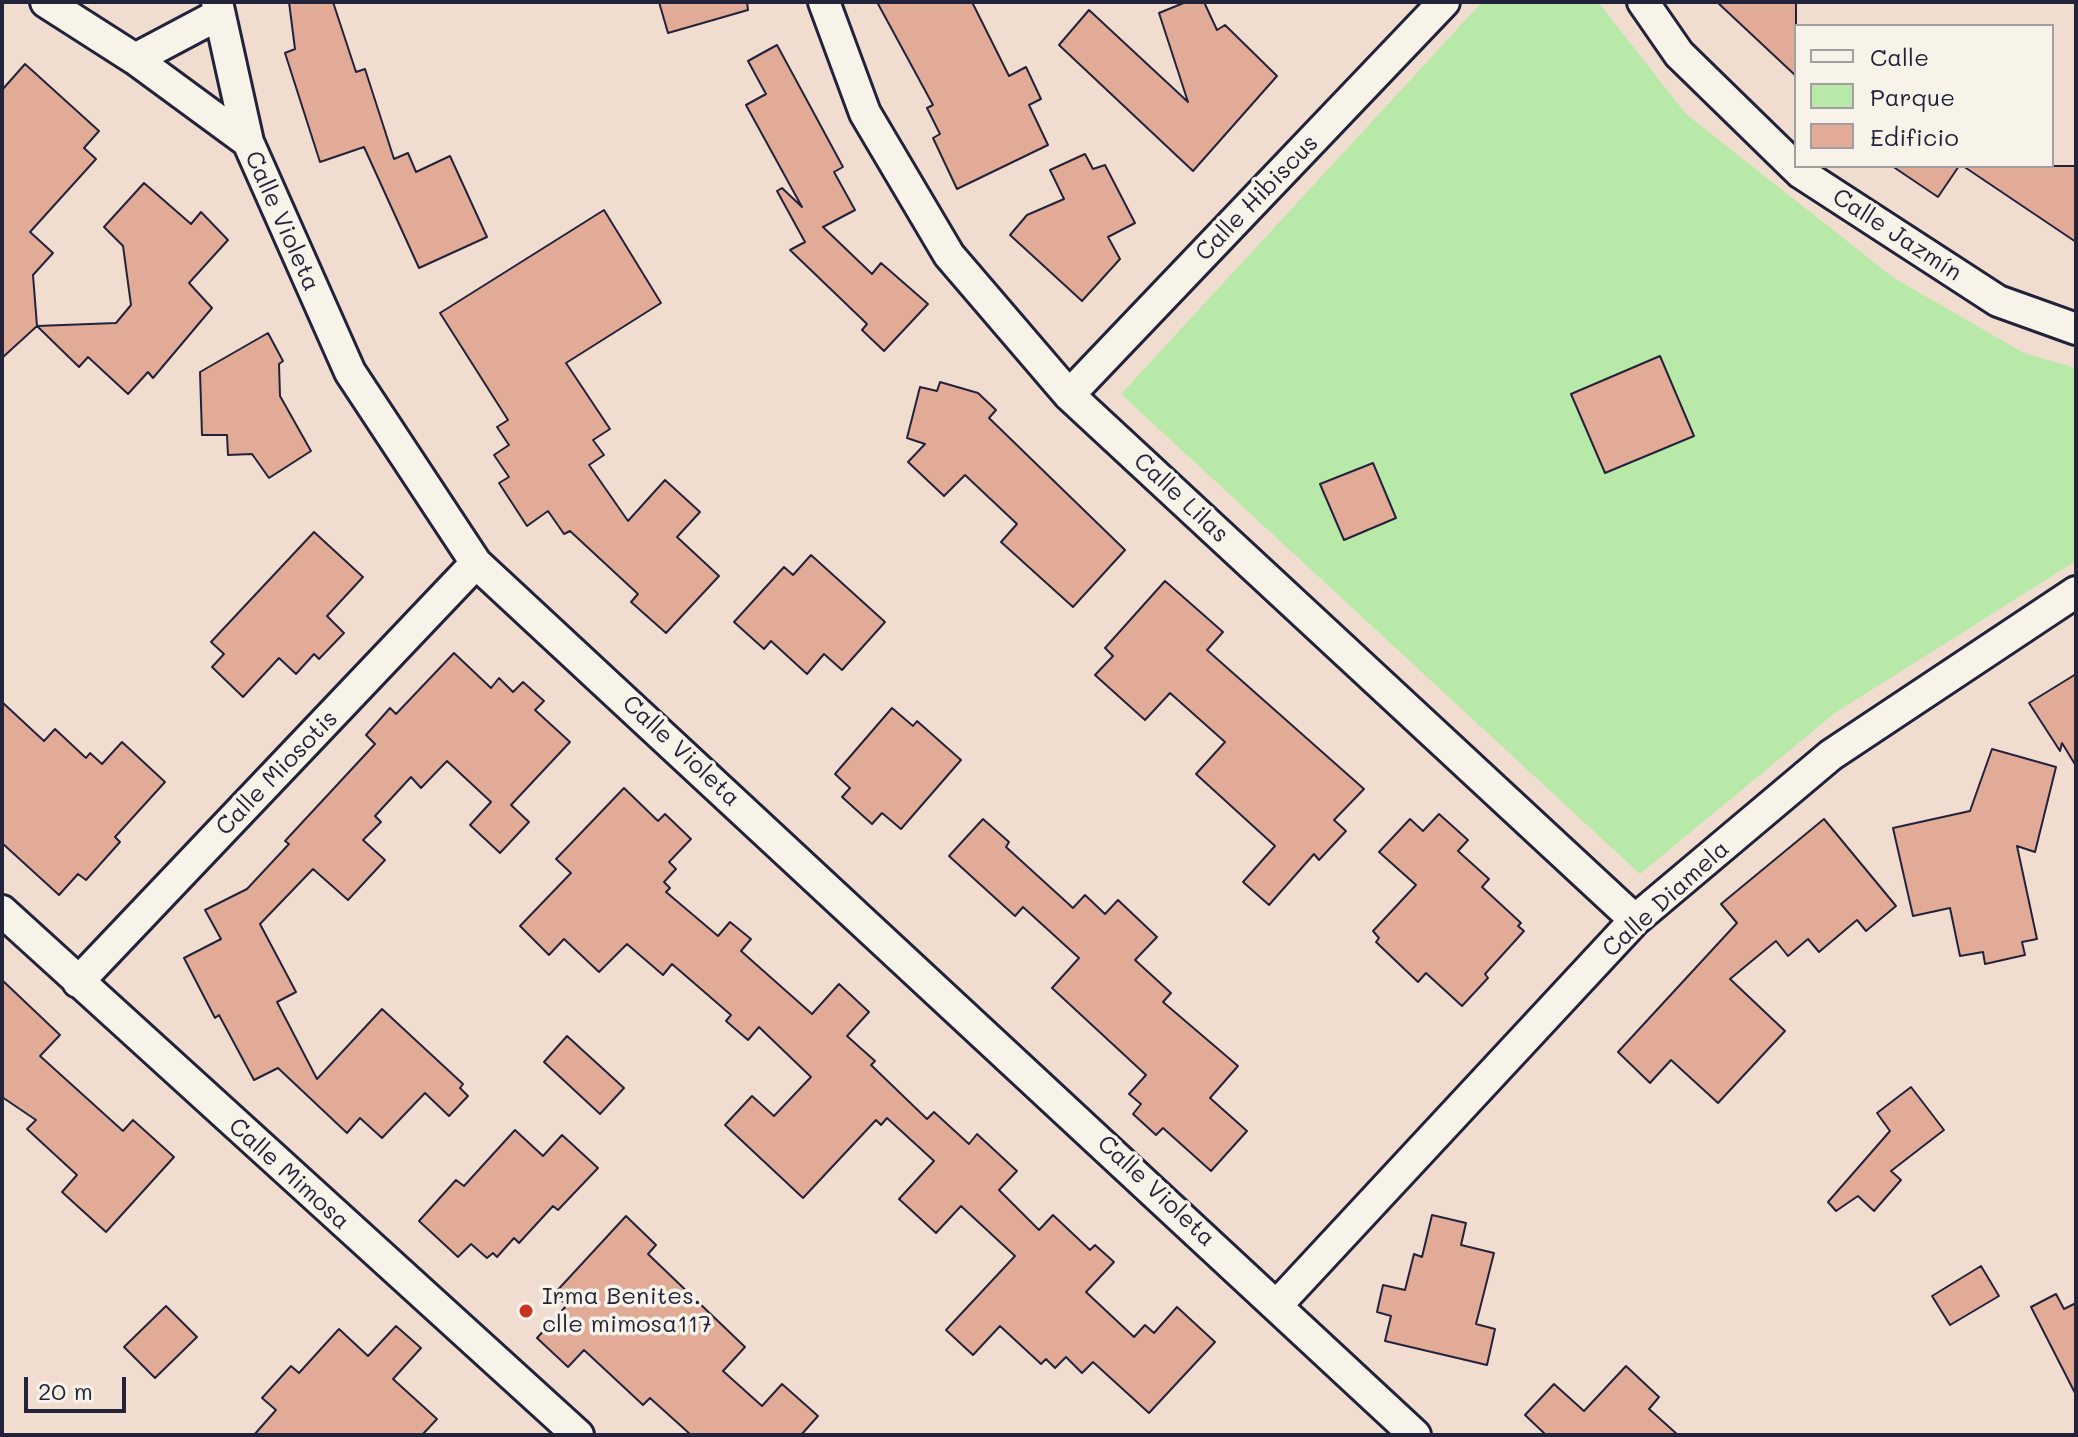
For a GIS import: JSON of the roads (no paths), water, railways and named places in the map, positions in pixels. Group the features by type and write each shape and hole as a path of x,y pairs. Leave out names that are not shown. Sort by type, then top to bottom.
{"street":[{"name":"Calle Violeta","path":"46,2 135,59 248,142 350,372 476,563 1278,1304 1415,1435"},
{"name":"Calle Lilas","path":"824,2 865,113 949,255 1069,395 1635,920"},
{"name":"Calle Hibiscus","path":"1069,395 1444,2"},
{"name":"Calle Jazmín","path":"1643,2 1679,54 1794,166"},
{"path":"135,59 218,8 248,142"},
{"name":"Calle Jazmín","path":"1796,168 1998,301 2076,329"},
{"name":"Calle Miosotis","path":"78,982 476,563"},
{"name":"Calle Diamela","path":"1278,1304 1635,920 1831,755 2076,592"},
{"name":"Calle Mimosa","path":"2,911 578,1435"}],"place":[{"name":"Irma Benites. clle mimosa117","path":"526,1311"}]}
